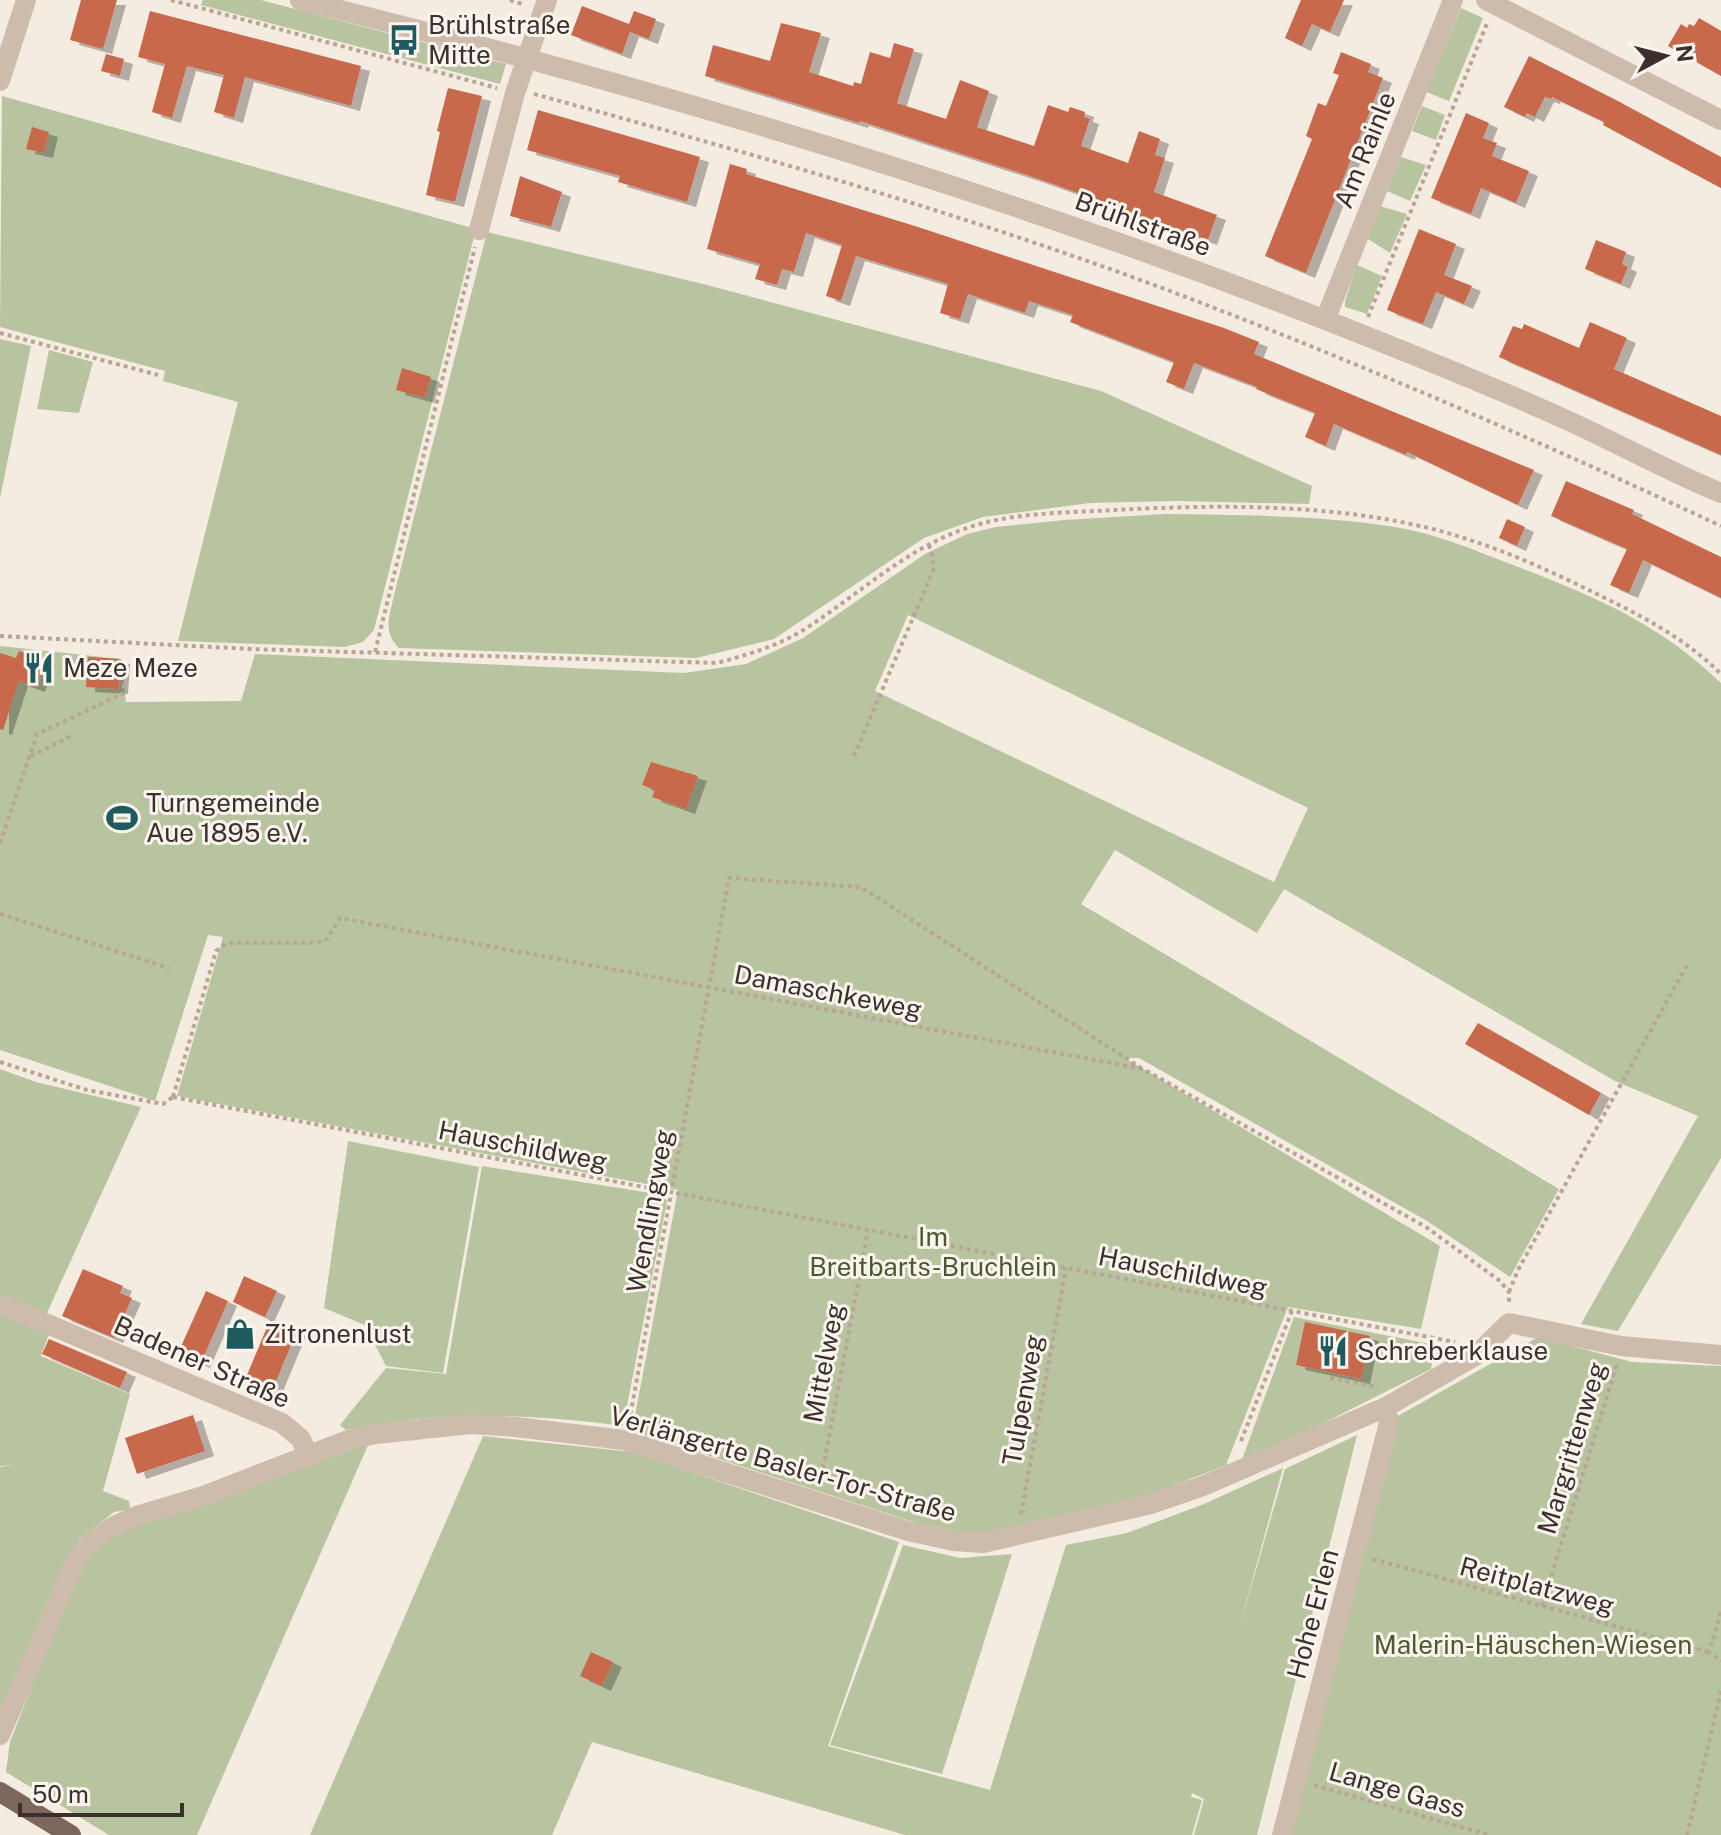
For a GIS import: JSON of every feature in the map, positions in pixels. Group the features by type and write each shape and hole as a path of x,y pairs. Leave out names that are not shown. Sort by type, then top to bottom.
{"main road":[{"path":"0,1792 71,1835"}],"street":[{"path":"0,81 26,0"},
{"name":"Brühlstraße","path":"300,0 595,76 838,148 1053,219 1361,334 1568,420 1721,493"},
{"path":"479,230 516,91 547,0"},
{"name":"Am Rainle","path":"1325,320 1453,0"},
{"path":"1491,2 1721,120"},
{"name":"Badener Straße","path":"0,1304 282,1423 300,1438 310,1457"},
{"path":"1509,1323 1621,1346 1721,1355"},
{"name":"Verlängerte Basler-Tor-Straße","path":"310,1457 348,1440 376,1434 471,1424 624,1440 908,1531 953,1541 983,1543 1151,1504 1203,1486 1386,1407 1475,1356 1509,1323"},
{"name":"Hohe Erlen","path":"1282,1835 1389,1423 1386,1407"},
{"path":"0,1735 72,1569 80,1554 94,1540 136,1516 203,1496 310,1457"}],"path":[{"path":"171,0 814,171 1152,285 1338,357 1540,442 1721,526"},
{"path":"1361,334 1491,2"},
{"path":"375,652 479,230"},
{"path":"0,333 158,375"},
{"path":"0,636 237,649 717,663 770,648 809,627 929,545 964,529 992,521 1061,513 1163,508 1310,511 1367,517 1466,538 1558,575 1652,621 1704,657 1721,674"},
{"path":"854,756 933,571 929,545"},
{"path":"0,843 37,734 124,693 124,675"},
{"path":"29,757 71,736"},
{"name":"Wendlingweg","path":"624,1440 729,878 861,887 1143,1069"},
{"path":"0,914 169,968"},
{"name":"Damaschkeweg","path":"173,1097 216,951 227,943 316,943 327,939 340,918 1143,1069 1426,1227 1500,1281 1509,1292"},
{"path":"1509,1323 1509,1292 1518,1270 1688,963"},
{"name":"Hauschildweg","path":"0,1062 87,1090 163,1104 173,1097 672,1192 1464,1344 1475,1356"},
{"name":"Mittelweg","path":"816,1501 868,1231"},
{"name":"Tulpenweg","path":"1016,1537 1066,1268"},
{"path":"1241,1441 1292,1311"},
{"name":"Margrittenweg","path":"1542,1606 1621,1346"},
{"path":"1330,1378 1400,1391 1406,1396"},
{"name":"Reitplatzweg","path":"1356,1554 1709,1652"},
{"path":"1721,1612 1709,1652 1721,1661"},
{"path":"1687,1835 1721,1691"},
{"name":"Lange Gass","path":"1296,1780 1489,1835"}],"green space":[{"path":"203,0 261,0 506,64 500,84 201,5"},
{"path":"1461,8 1483,18 1449,101 1426,92"},
{"path":"2,96 476,229 374,630 363,642 345,647 178,641 238,402 163,381 165,371 0,327"},
{"path":"1422,106 1445,115 1436,140 1412,131"},
{"path":"1401,157 1426,165 1410,201 1387,191"},
{"path":"1380,206 1407,214 1390,253 1368,239"},
{"path":"487,232 707,285 1101,391 1312,486 1309,504 1090,503 983,517 924,538 774,639 696,658 399,648 390,636 391,609"},
{"path":"1357,265 1382,276 1367,314 1345,307"},
{"path":"0,339 31,346 0,498"},
{"path":"49,350 93,362 79,413 37,409"},
{"name":"Im Breitbarts-Bruchlein","path":"1164,514 1280,516 1366,523 1423,533 1535,574 1620,611 1672,642 1721,683 1721,1158 1618,1331 1581,1324 1698,1116 1615,1081 1284,889 1257,933 1115,850 1081,904 1559,1189 1510,1277 1427,1221 1139,1058 1125,1058 1440,1246 1421,1329 1288,1307 1226,1465 1148,1496 988,1533 963,1533 917,1523 632,1431 678,1190 177,1096 223,937 208,935 155,1101 0,1050 0,646 121,659 126,702 241,701 255,654 684,673 746,664 803,638 925,554 967,534 996,527","holes":["908,615 1308,808 1274,882 875,691"]},
{"path":"0,1069 36,1082 141,1107 46,1315 0,1296"},
{"path":"348,1141 479,1167 443,1373 386,1366 365,1325 324,1308"},
{"path":"482,1166 663,1195 667,1201 623,1426 552,1418 484,1416 417,1420 346,1430 340,1425 386,1368 446,1374"},
{"path":"0,1309 50,1331 41,1356 130,1394 103,1491 129,1501 130,1510 114,1512 79,1540 0,1710 0,1467 13,1465 0,1466"},
{"path":"1294,1317 1435,1345 1431,1369 1240,1465"},
{"name":"Malerin-Häuschen-Wiesen","path":"1538,1337 1632,1362 1721,1366 1721,1835 1292,1835 1396,1417"},
{"path":"1357,1435 1257,1835 1194,1835 1204,1799 1192,1793 1191,1797 1202,1800 1192,1835 905,1835 592,1742 552,1835 310,1835 483,1436 632,1452 899,1542 828,1746 990,1790 1066,1545 1127,1533 1204,1504 1283,1468 1239,1629 1285,1469"},
{"path":"369,1443 197,1835 109,1835 6,1772 10,1742 71,1585 98,1545 142,1522 209,1502"},
{"path":"903,1545 960,1558 1012,1554 942,1774 830,1745"}],"building":[{"path":"81,0 117,0 103,49 70,40"},
{"path":"1301,0 1344,0 1330,32 1312,24 1302,46 1285,38"},
{"path":"582,6 629,24 634,11 656,19 649,39 630,32 622,54 571,35"},
{"path":"150,11 361,66 351,106 245,77 234,118 214,112 224,75 187,66 172,118 152,112 165,64 138,57"},
{"path":"1699,18 1721,31 1721,76 1668,46 1681,24 1687,28 1689,24 1694,26"},
{"path":"781,23 821,33 809,72 853,86 854,82 861,84 870,52 890,58 894,43 914,49 897,103 946,119 960,80 989,91 977,127 1034,146 1048,105 1068,112 1070,107 1085,112 1084,117 1090,119 1081,146 1128,163 1139,131 1160,139 1155,155 1165,158 1154,192 1217,215 1208,240 1036,178 860,121 705,76 713,45 770,61"},
{"path":"1341,52 1371,64 1368,72 1383,78 1306,273 1265,256 1312,139 1306,136 1318,103 1326,106 1339,75 1333,73"},
{"path":"106,54 124,59 120,76 101,71"},
{"path":"1529,56 1721,157 1721,188 1603,125 1604,122 1552,97 1545,97 1535,117 1527,113 1525,117 1504,107"},
{"path":"448,88 482,96 455,202 426,195"},
{"path":"538,110 700,157 687,202 618,182 620,176 527,150"},
{"path":"1466,113 1489,123 1483,138 1497,143 1492,156 1529,171 1516,203 1481,188 1471,214 1431,198"},
{"path":"32,127 49,132 44,153 26,149"},
{"path":"730,164 747,169 746,174 1224,328 1259,342 1254,354 1534,470 1518,505 1407,452 1406,455 1334,424 1326,446 1305,437 1315,413 1257,387 1194,363 1184,389 1166,382 1174,362 1070,322 1073,315 1029,301 1025,313 968,294 960,319 940,313 948,284 856,256 841,301 826,296 842,245 806,233 794,272 782,269 777,285 755,279 760,264 707,249"},
{"path":"520,176 562,192 551,227 510,216"},
{"path":"1419,229 1456,244 1444,275 1472,286 1464,304 1436,292 1423,324 1387,310"},
{"path":"1596,240 1626,252 1622,264 1628,267 1621,284 1585,269"},
{"path":"1590,322 1627,338 1614,369 1721,416 1721,455 1499,357 1513,326 1522,329 1524,324 1579,348"},
{"path":"402,368 431,377 425,398 396,390"},
{"path":"1566,481 1634,510 1632,514 1721,557 1721,598 1643,560 1629,593 1610,585 1627,549 1551,516"},
{"path":"1507,519 1525,527 1517,546 1499,538"},
{"path":"19,651 46,659 36,687 19,681 3,730 0,729 0,653 16,658"},
{"path":"88,657 121,659 119,689 86,687"},
{"path":"651,762 698,776 686,809 652,797 655,790 642,785"},
{"path":"1478,1023 1601,1093 1589,1115 1465,1044"},
{"path":"83,1269 123,1286 120,1293 132,1298 114,1338 62,1316"},
{"path":"244,1276 277,1291 265,1317 233,1302"},
{"path":"206,1291 228,1301 201,1363 178,1353"},
{"path":"270,1320 297,1331 272,1391 245,1380"},
{"name":"Schreberklause","path":"1305,1322 1370,1336 1361,1379 1296,1365"},
{"path":"49,1339 127,1372 120,1388 42,1354"},
{"path":"193,1415 205,1451 137,1474 125,1438"},
{"path":"591,1652 613,1662 602,1686 580,1676"}],"place":[{"name":"Brühlstraße Mitte","path":"404,40"},
{"name":"Meze Meze","path":"39,668"},
{"name":"Turngemeinde Aue 1895 e.V.","path":"122,818"},
{"name":"Zitronenlust","path":"240,1334"},
{"name":"Schreberklause","path":"1333,1351"}]}
